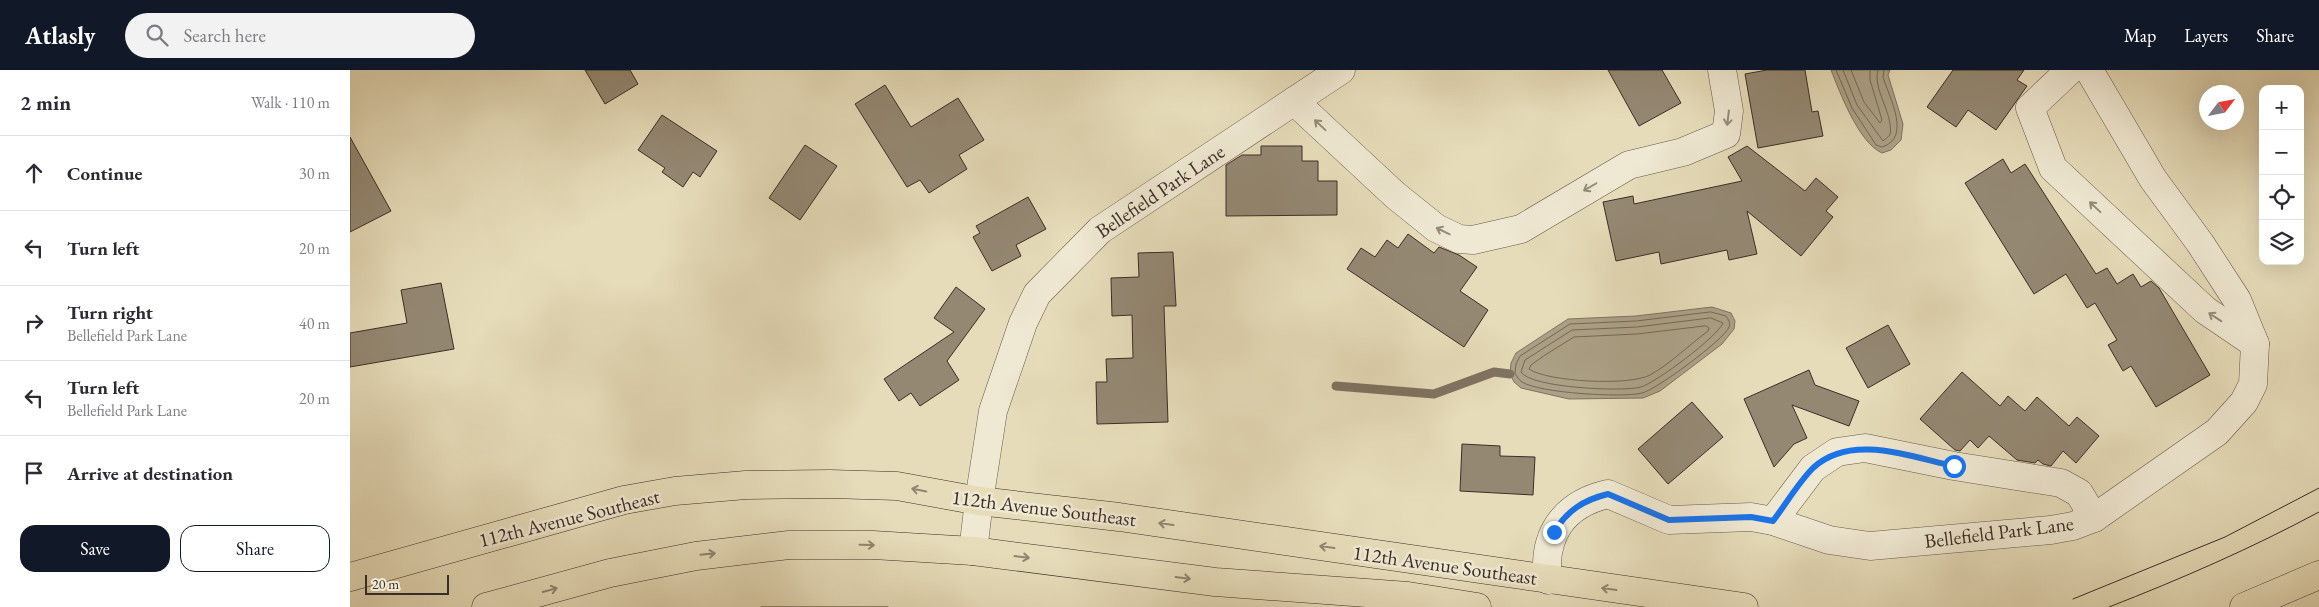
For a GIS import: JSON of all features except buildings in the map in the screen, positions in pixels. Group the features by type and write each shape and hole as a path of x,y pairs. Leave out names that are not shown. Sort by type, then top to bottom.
{"main road":[{"name":"112th Avenue Southeast","path":"350,577 624,500 675,491 746,485 897,486 979,501 1119,517 1744,607"},
{"name":"112th Avenue Southeast","path":"486,607 610,573 696,556 789,545 873,545 974,551 1214,582 1408,596 1477,607"},
{"path":"2244,607 2319,575"}],"street":[{"name":"Bellefield Park Lane","path":"974,551 979,501 994,411 1022,324 1037,294 1100,230 1341,70"},
{"path":"1294,101 1395,195 1436,228 1459,239 1473,240 1521,229 1629,165 1683,152 1726,134 1729,111 1722,70"},
{"path":"2070,70 2030,108 2053,168 2205,310 2256,344"},
{"name":"Bellefield Park Lane","path":"1548,580 1546,565 1548,548 1554,532 1562,519 1572,509 1595,497 1608,494 1669,520 1751,517 1773,521 1829,540 1870,546 2051,530 2073,526 2094,518 2217,432 2244,402 2252,384 2256,344 2237,300 2200,243 2153,180 2089,70"},
{"path":"1773,521 1813,468 1836,452 1865,448 1954,466 2061,483 2079,493 2094,518"}],"water":[{"path":"1831,70 1890,70 1888,75 1903,124 1901,140 1891,150 1882,153 1874,148 1866,139 1851,116"},
{"path":"1712,307 1731,313 1735,321 1734,329 1722,344 1660,391 1643,398 1569,399 1521,388 1514,382 1510,374 1511,363 1516,353 1568,319 1636,316"}],"waterway":[{"path":"1336,386 1434,394 1494,372 1510,374"}],"tram line":[{"path":"2073,599 2225,537 2319,488"},
{"path":"2109,607 2216,562 2319,512"},
{"path":"761,607 888,607"}],"route":[{"path":"1554,532 1562,519 1572,509 1595,497 1608,494 1669,520 1751,517 1773,521 1813,468 1836,452 1865,448 1954,466"}]}
